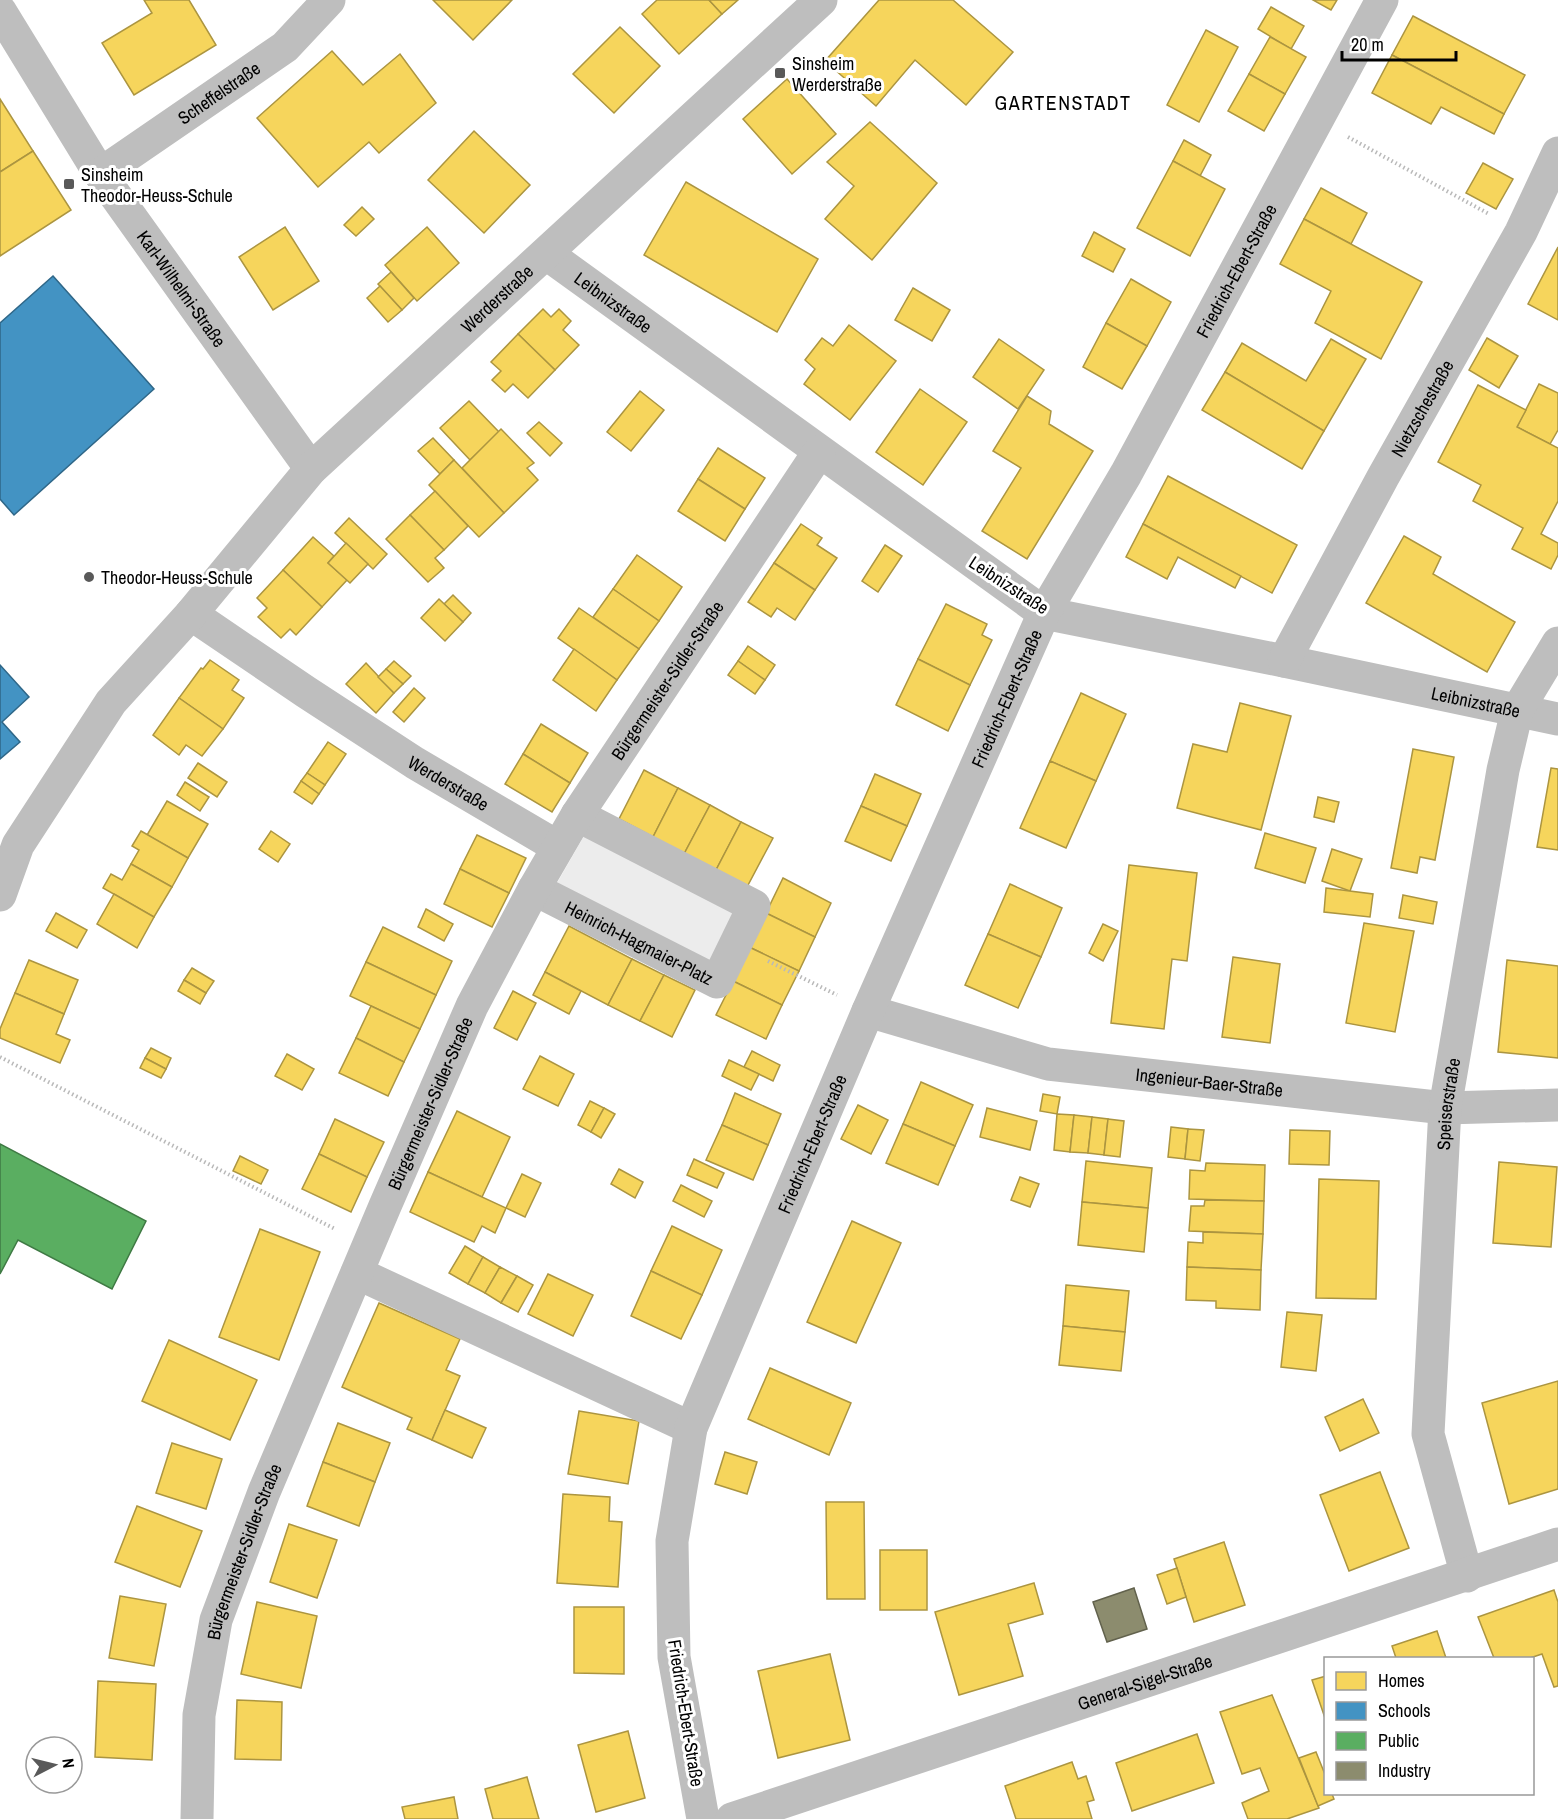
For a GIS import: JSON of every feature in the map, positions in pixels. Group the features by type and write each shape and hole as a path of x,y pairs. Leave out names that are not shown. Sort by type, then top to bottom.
{"street":[{"name":"Scheffelstraße","path":"100,174 285,47 330,0"},
{"name":"Werderstraße","path":"0,895 18,845 111,702 191,614 311,469 821,0"},
{"name":"Friedrich-Ebert-Straße","path":"703,1819 674,1657 672,1541 691,1428 868,1011 1044,613 1126,474 1382,0"},
{"name":"Karl-Wilhelmi-Straße","path":"0,12 100,174 311,469"},
{"name":"Nietzschestraße","path":"1284,661 1383,477 1521,232 1558,153"},
{"name":"Leibnizstraße","path":"547,254 1044,613 1558,719"},
{"name":"Bürgermeister-Sidler-Straße","path":"197,1819 200,1715 216,1620 264,1492 472,1006 577,815 819,452"},
{"name":"Werderstraße","path":"191,614 416,763 558,847"},
{"name":"Speiserstraße","path":"1467,1576 1428,1434 1445,1108 1503,770 1517,711 1558,643"},
{"name":"Heinrich-Hagmaier-Platz","path":"534,890 717,982 754,906 577,815"},
{"name":"Ingenieur-Baer-Straße","path":"868,1011 1047,1064 1445,1108 1558,1105"},
{"path":"362,1260 691,1428"},
{"name":"General-Sigel-Straße","path":"732,1819 1558,1545"}],"path":[{"path":"1316,120 1521,232"},
{"path":"736,944 814,984"},
{"path":"0,1058 362,1260"}],"shaded area":[{"path":"584,836 735,911 710,962 557,883"}],"building: Homes":[{"path":"144,0 189,0 216,45 134,95 102,43 152,13"},
{"path":"433,0 512,0 473,40"},
{"path":"657,0 709,0 722,14 679,54 642,14"},
{"path":"709,0 738,0 722,14"},
{"path":"879,0 953,0 1013,52 966,105 915,60 876,106 825,61"},
{"path":"1313,0 1337,0 1331,10"},
{"path":"1271,7 1304,26 1291,49 1258,29"},
{"path":"1413,16 1525,75 1504,114 1392,55"},
{"path":"620,27 660,66 614,113 573,74"},
{"path":"1206,30 1238,47 1199,122 1167,105"},
{"path":"1270,37 1306,57 1285,94 1249,74"},
{"path":"332,51 363,85 400,54 436,103 379,153 369,142 318,187 257,118"},
{"path":"1392,55 1504,114 1494,134 1441,107 1431,124 1372,93"},
{"path":"1249,74 1285,94 1264,131 1228,111"},
{"path":"787,79 836,134 792,174 743,119"},
{"path":"0,99 33,151 0,172"},
{"path":"870,122 937,183 872,260 825,219 854,186 827,162"},
{"path":"474,131 530,185 484,233 428,180"},
{"path":"1184,140 1211,155 1200,176 1173,161"},
{"path":"33,151 71,210 0,256 0,172"},
{"path":"1173,161 1225,189 1190,256 1137,228"},
{"path":"1483,163 1513,179 1496,209 1466,193"},
{"path":"686,182 818,259 777,332 644,255"},
{"path":"1321,188 1367,213 1351,244 1304,219"},
{"path":"362,207 374,219 356,236 344,225"},
{"path":"1304,219 1422,282 1381,359 1315,323 1331,291 1280,264"},
{"path":"285,227 319,281 273,310 239,257"},
{"path":"427,227 459,263 417,301 385,265"},
{"path":"1094,232 1125,249 1113,272 1082,256"},
{"path":"1558,247 1558,320 1528,304"},
{"path":"391,272 414,298 402,310 378,284"},
{"path":"1131,279 1171,302 1147,346 1106,323"},
{"path":"380,286 402,310 388,322 367,298"},
{"path":"913,288 950,310 932,341 895,320"},
{"path":"543,309 551,317 559,309 571,321 563,330 579,345 555,370 518,334"},
{"path":"1106,323 1147,346 1122,389 1083,367"},
{"path":"849,325 896,361 850,420 804,384 815,369 805,360 822,338 833,346"},
{"path":"518,334 555,370 528,398 513,384 505,392 492,380 501,371 491,362"},
{"path":"1487,338 1518,356 1499,388 1469,370"},
{"path":"999,339 1044,370 1018,409 973,377"},
{"path":"1331,339 1366,359 1324,431 1225,372 1242,343 1306,381"},
{"path":"1225,372 1324,431 1302,469 1202,410"},
{"path":"1539,384 1558,393 1558,430 1550,444 1517,427"},
{"path":"1478,385 1526,410 1517,427 1558,448 1558,501 1541,534 1558,543 1558,555 1551,569 1512,549 1523,528 1473,501 1481,485 1438,462"},
{"path":"920,389 967,422 923,485 876,452"},
{"path":"640,391 664,410 631,451 607,432"},
{"path":"1027,396 1051,411 1049,424 1093,451 1027,559 982,531 1021,468 993,451"},
{"path":"469,401 499,432 470,460 440,428"},
{"path":"539,422 562,443 550,456 527,433"},
{"path":"501,429 534,463 527,468 538,480 504,513 462,468"},
{"path":"433,438 454,460 440,474 418,451"},
{"path":"718,448 765,478 745,509 698,479"},
{"path":"454,460 504,513 479,537 429,485"},
{"path":"1168,476 1297,545 1272,593 1143,524"},
{"path":"698,479 745,509 725,541 678,511"},
{"path":"435,491 468,526 444,550 410,515"},
{"path":"410,515 444,550 435,558 444,568 428,582 386,539"},
{"path":"349,518 387,554 373,569 335,533"},
{"path":"801,524 822,538 817,545 837,558 815,590 774,563"},
{"path":"1143,524 1241,576 1235,588 1178,557 1167,579 1126,557"},
{"path":"1404,536 1441,557 1433,574 1515,622 1487,672 1366,603"},
{"path":"313,537 334,556 328,563 347,580 322,607 283,570"},
{"path":"346,543 368,564 350,583 328,563"},
{"path":"885,545 902,556 878,592 862,581"},
{"path":"637,555 682,587 659,621 613,589"},
{"path":"774,563 815,590 795,620 777,608 771,617 748,602"},
{"path":"283,570 322,607 296,635 290,629 281,638 258,617 267,608 257,598"},
{"path":"613,589 659,621 639,649 593,617"},
{"path":"453,595 471,613 463,622 444,604"},
{"path":"439,599 463,622 445,641 421,618"},
{"path":"946,604 987,624 982,635 992,640 970,685 918,659"},
{"path":"579,608 639,649 617,680 558,638"},
{"path":"748,646 775,665 765,680 738,661"},
{"path":"574,649 617,680 596,711 553,680"},
{"path":"918,659 970,685 948,731 896,705"},
{"path":"210,660 239,680 232,690 244,698 223,729 179,698 201,668 203,669"},
{"path":"394,661 411,676 403,684 386,669"},
{"path":"738,661 765,680 755,694 728,675"},
{"path":"366,663 394,693 376,713 346,684"},
{"path":"386,669 403,684 394,693 378,677"},
{"path":"414,688 425,698 404,722 393,712"},
{"path":"1081,693 1126,714 1096,781 1050,761"},
{"path":"179,698 223,729 202,756 186,745 179,755 153,735"},
{"path":"1240,703 1291,716 1261,830 1177,808 1193,744 1227,752"},
{"path":"541,724 588,753 570,783 523,754"},
{"path":"328,742 346,754 325,785 307,773"},
{"path":"1413,749 1454,757 1435,860 1420,857 1417,873 1391,868"},
{"path":"523,754 570,783 552,812 505,784"},
{"path":"1050,761 1096,781 1066,848 1020,828"},
{"path":"198,763 227,782 217,797 188,778"},
{"path":"1551,768 1558,769 1558,850 1537,847"},
{"path":"644,770 678,788 653,837 619,819"},
{"path":"307,773 325,785 319,794 301,781"},
{"path":"875,774 921,794 907,826 861,806"},
{"path":"301,781 319,794 312,804 294,792"},
{"path":"185,782 209,797 200,811 177,795"},
{"path":"678,788 710,805 684,854 653,837"},
{"path":"1318,797 1339,802 1334,822 1314,817"},
{"path":"167,801 208,824 188,858 147,835"},
{"path":"710,805 741,822 716,870 684,854"},
{"path":"861,806 907,826 891,861 845,841"},
{"path":"741,822 773,838 747,887 716,870"},
{"path":"141,831 188,858 172,887 131,864 139,850 132,846"},
{"path":"271,831 290,844 278,862 259,849"},
{"path":"1265,833 1316,848 1305,883 1255,868"},
{"path":"477,835 526,858 509,893 460,869"},
{"path":"1332,849 1362,859 1350,891 1322,881"},
{"path":"131,864 172,887 154,917 103,888 111,874 122,880"},
{"path":"1129,865 1197,873 1187,961 1172,959 1164,1029 1111,1023"},
{"path":"460,869 509,893 492,927 444,904"},
{"path":"783,878 831,903 815,937 766,913"},
{"path":"1010,884 1062,908 1041,957 988,934"},
{"path":"1326,888 1373,894 1370,917 1324,912"},
{"path":"114,894 154,917 137,948 97,924"},
{"path":"1403,895 1437,902 1433,924 1399,918"},
{"path":"426,909 453,924 444,941 418,927"},
{"path":"56,913 87,930 77,948 46,931"},
{"path":"766,913 815,937 799,971 749,947"},
{"path":"1364,923 1414,931 1395,1032 1346,1023"},
{"path":"1103,924 1118,931 1103,961 1089,953"},
{"path":"569,926 632,959 608,1005 545,972"},
{"path":"383,927 452,961 436,995 366,962"},
{"path":"988,934 1041,957 1018,1008 965,985"},
{"path":"749,947 799,971 782,1005 733,981"},
{"path":"1233,957 1280,964 1270,1043 1222,1037"},
{"path":"632,959 664,975 640,1021 608,1005"},
{"path":"29,960 78,980 64,1014 15,993"},
{"path":"1507,960 1558,966 1558,1058 1498,1052"},
{"path":"366,962 436,995 420,1029 350,996"},
{"path":"192,968 214,981 206,993 184,980"},
{"path":"545,972 581,991 569,1014 533,995"},
{"path":"664,975 695,990 672,1037 640,1021"},
{"path":"184,980 206,993 200,1004 178,991"},
{"path":"733,981 782,1005 766,1039 716,1015"},
{"path":"513,991 536,1003 517,1040 494,1028"},
{"path":"15,993 64,1014 56,1034 70,1040 60,1063 0,1038 0,1029"},
{"path":"371,1006 420,1029 404,1062 356,1038"},
{"path":"356,1038 404,1062 388,1096 339,1073"},
{"path":"151,1048 171,1058 166,1069 145,1058"},
{"path":"752,1051 780,1065 773,1081 744,1067"},
{"path":"287,1054 314,1069 302,1090 275,1076"},
{"path":"540,1056 574,1074 558,1106 523,1089"},
{"path":"145,1058 166,1069 161,1078 140,1068"},
{"path":"729,1060 759,1074 751,1090 722,1076"},
{"path":"921,1082 973,1105 955,1146 903,1124"},
{"path":"735,1093 781,1114 768,1145 722,1125"},
{"path":"1043,1094 1060,1097 1057,1114 1040,1111"},
{"path":"590,1101 604,1108 591,1132 578,1125"},
{"path":"858,1105 888,1120 871,1154 841,1139"},
{"path":"604,1108 615,1114 601,1138 591,1132"},
{"path":"987,1108 1037,1121 1030,1150 980,1137"},
{"path":"457,1111 510,1137 482,1197 428,1172"},
{"path":"1057,1114 1074,1115 1070,1152 1054,1150"},
{"path":"1074,1115 1092,1117 1088,1153 1070,1152"},
{"path":"1092,1117 1108,1119 1104,1155 1088,1153"},
{"path":"335,1119 384,1142 367,1177 319,1154"},
{"path":"1108,1119 1124,1121 1120,1157 1104,1155"},
{"path":"903,1124 955,1146 938,1185 886,1163"},
{"path":"722,1125 768,1145 753,1180 706,1160"},
{"path":"1171,1127 1188,1129 1185,1159 1168,1157"},
{"path":"1188,1129 1204,1130 1200,1161 1185,1159"},
{"path":"1290,1130 1330,1131 1329,1165 1289,1164"},
{"path":"319,1154 367,1177 351,1212 302,1189"},
{"path":"240,1156 268,1170 261,1184 233,1171"},
{"path":"694,1159 724,1173 717,1188 687,1175"},
{"path":"1086,1161 1152,1168 1148,1208 1082,1202"},
{"path":"1499,1162 1557,1167 1551,1247 1493,1243"},
{"path":"1206,1163 1265,1165 1264,1201 1189,1199 1190,1170 1205,1171"},
{"path":"619,1169 643,1182 635,1198 611,1184"},
{"path":"428,1172 506,1208 495,1233 482,1226 474,1242 410,1212"},
{"path":"522,1174 541,1183 525,1217 506,1208"},
{"path":"1020,1177 1039,1184 1030,1207 1011,1200"},
{"path":"1319,1179 1379,1181 1376,1299 1316,1298"},
{"path":"681,1185 712,1201 704,1217 673,1201"},
{"path":"1205,1200 1264,1201 1263,1234 1189,1231 1191,1206 1204,1206"},
{"path":"1082,1202 1148,1208 1144,1252 1078,1245"},
{"path":"852,1221 901,1243 856,1343 807,1322"},
{"path":"672,1226 722,1250 702,1295 651,1271"},
{"path":"260,1229 320,1252 279,1360 219,1337"},
{"path":"1203,1232 1263,1234 1261,1270 1187,1267 1188,1242 1203,1243"},
{"path":"465,1246 483,1257 468,1284 449,1273"},
{"path":"483,1257 500,1267 485,1293 468,1284"},
{"path":"500,1267 517,1276 501,1303 485,1293"},
{"path":"1187,1267 1261,1270 1260,1310 1216,1308 1216,1301 1186,1300"},
{"path":"651,1271 702,1295 681,1339 631,1316"},
{"path":"548,1274 593,1295 573,1336 528,1314"},
{"path":"517,1276 533,1285 518,1312 501,1303"},
{"path":"1066,1285 1129,1291 1125,1332 1063,1326"},
{"path":"379,1303 460,1339 446,1370 460,1376 432,1440 407,1429 412,1418 342,1387"},
{"path":"1287,1312 1322,1315 1316,1371 1281,1367"},
{"path":"1063,1326 1125,1332 1121,1371 1059,1365"},
{"path":"169,1340 257,1380 230,1440 142,1401"},
{"path":"770,1368 851,1403 829,1455 748,1419"},
{"path":"1558,1381 1558,1489 1509,1504 1482,1403"},
{"path":"1363,1399 1379,1433 1340,1451 1325,1417"},
{"path":"445,1410 486,1428 472,1458 432,1440"},
{"path":"579,1411 639,1421 628,1484 568,1474"},
{"path":"338,1423 390,1443 375,1482 323,1462"},
{"path":"172,1443 222,1459 206,1509 156,1493"},
{"path":"725,1452 757,1462 747,1494 715,1484"},
{"path":"323,1462 375,1482 359,1526 307,1506"},
{"path":"1380,1472 1409,1548 1349,1571 1320,1495"},
{"path":"563,1494 610,1497 609,1521 622,1522 618,1587 557,1583"},
{"path":"826,1502 864,1502 865,1599 827,1599"},
{"path":"137,1506 202,1531 180,1587 115,1562"},
{"path":"289,1524 337,1540 317,1598 270,1582"},
{"path":"1224,1542 1245,1605 1194,1622 1174,1559"},
{"path":"880,1550 927,1550 927,1610 880,1610"},
{"path":"1177,1568 1186,1597 1167,1604 1157,1575"},
{"path":"1034,1583 1043,1614 1008,1624 1023,1676 959,1695 935,1612"},
{"path":"1554,1590 1558,1602 1558,1686 1554,1687 1542,1654 1533,1657 1494,1657 1478,1617"},
{"path":"120,1596 166,1604 154,1666 109,1658"},
{"path":"257,1602 317,1616 301,1688 241,1674"},
{"path":"574,1607 624,1607 624,1674 574,1673"},
{"path":"1437,1631 1446,1657 1396,1657 1392,1646"},
{"path":"830,1654 850,1740 778,1758 758,1671"},
{"path":"1324,1677 1324,1715 1312,1680"},
{"path":"98,1681 156,1684 152,1760 95,1757"},
{"path":"1272,1695 1319,1808 1287,1819 1248,1819 1242,1803 1269,1791 1260,1768 1242,1774 1220,1712"},
{"path":"237,1700 282,1702 281,1760 235,1759"},
{"path":"628,1731 645,1798 596,1812 578,1745"},
{"path":"1197,1734 1214,1783 1132,1811 1116,1763"},
{"path":"1316,1752 1324,1772 1324,1795 1332,1795 1334,1799 1318,1806 1299,1758"},
{"path":"1072,1762 1078,1779 1086,1776 1094,1800 1087,1802 1092,1819 1016,1819 1005,1786"},
{"path":"527,1777 539,1819 493,1819 485,1789"},
{"path":"454,1797 458,1819 405,1819 402,1807"}],"building: Schools":[{"path":"53,276 154,389 14,515 0,499 0,323"},
{"path":"0,665 29,697 2,722 20,742 0,759"}],"building: Public":[{"path":"0,1144 146,1221 112,1289 18,1240 0,1274"}],"building: Industry":[{"path":"1134,1588 1147,1629 1107,1642 1093,1602"}],"place":[{"name":"Sinsheim Werderstraße","path":"780,73"},
{"name":"Sinsheim Theodor-Heuss-Schule","path":"69,184"},
{"name":"Theodor-Heuss-Schule","path":"89,577"}],"district":[{"name":"GARTENSTADT","path":"1063,102"}]}
